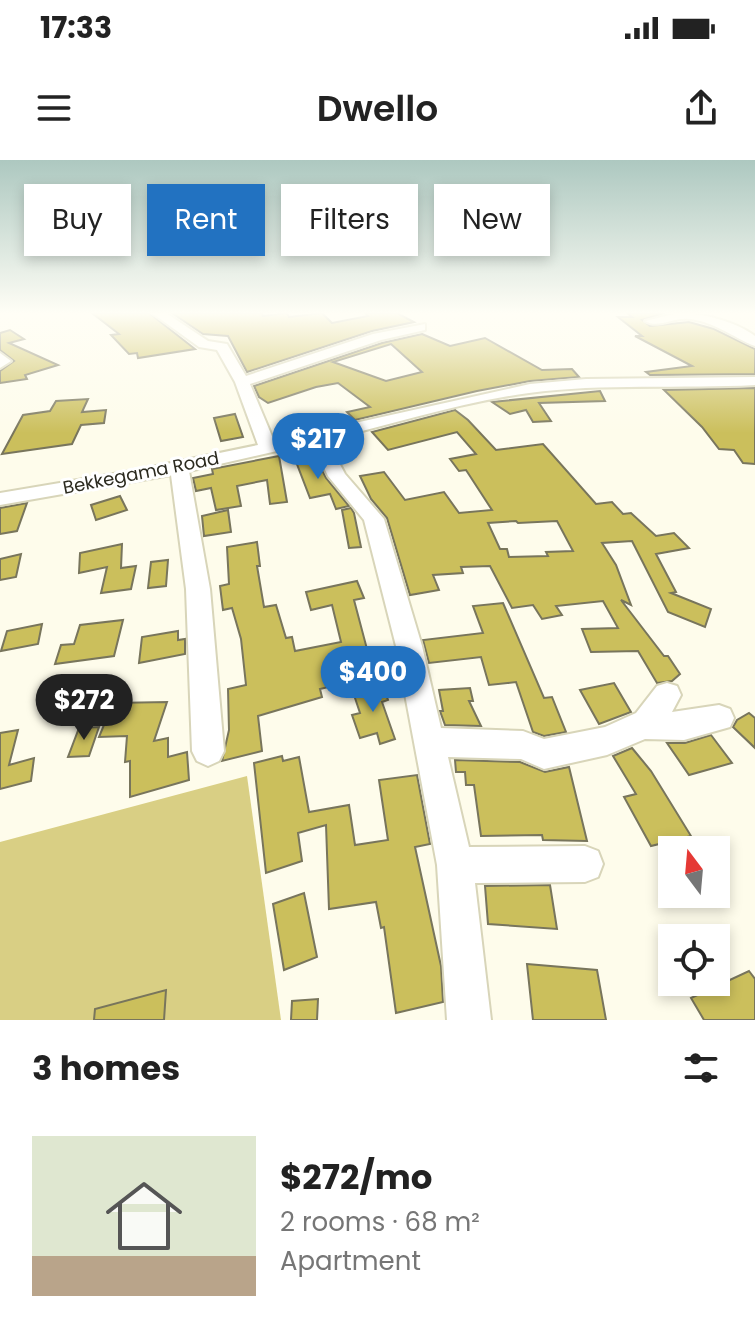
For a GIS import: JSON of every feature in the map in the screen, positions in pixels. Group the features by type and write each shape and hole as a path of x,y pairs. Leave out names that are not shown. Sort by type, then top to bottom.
{"street":[{"path":"226,353 242,382 268,448"},
{"path":"242,382 329,353"},
{"path":"0,357 4,359 0,364"},
{"name":"Bekkegama Road","path":"0,499 268,448 475,397 530,388 578,384 697,385 755,381"},
{"path":"317,437 337,476 374,519 409,646 455,865 469,1020"},
{"path":"179,466 198,589 208,751"},
{"path":"430,742 523,745 544,754 607,741 647,723 667,695"},
{"path":"642,725 684,726 719,718"},
{"path":"455,865 585,864"}],"shaded area":[{"path":"247,776 281,1020 0,1020 0,842"}],"building":[{"path":"4,353 32,353 58,365 25,375 27,379 0,383 0,371 14,361"},
{"path":"137,353 169,353 138,358"},
{"path":"237,353 305,353 247,372"},
{"path":"352,353 362,353 333,362 386,381 422,372 401,353 512,353 542,370 572,369 579,377 530,381 477,391 355,420 347,412 370,407 338,383 268,403 259,397 254,386"},
{"path":"668,353 755,353 755,374 650,375 646,372 692,366"},
{"path":"755,388 755,464 743,463 734,450 719,449 702,427 664,390"},
{"path":"600,391 605,401 539,403 551,421 533,422 526,410 510,414 492,402"},
{"path":"88,399 82,412 106,410 104,423 81,425 72,444 2,454 23,415 50,411 56,401"},
{"path":"455,410 496,450 543,444 596,504 612,502 623,514 631,513 656,536 674,533 689,548 656,554 676,592 671,593 711,609 705,627 668,612 632,541 602,543 616,565 631,605 621,600 680,674 672,681 657,683 638,651 591,652 582,629 618,628 603,601 556,606 562,615 542,619 533,605 512,608 490,566 461,567 463,573 433,575 439,590 410,595 387,518 371,499 360,476 384,472 405,500 444,492 459,513 492,510 466,470 459,471 450,459 476,454 457,432 388,450 372,432","holes":["557,521 573,551 546,552 548,556 509,557 507,549 500,549 488,523"]},
{"path":"235,414 243,437 221,441 214,418"},
{"path":"279,456 287,502 270,504 267,480 237,486 241,506 216,510 211,488 196,491 193,478 213,474 212,469"},
{"path":"315,456 326,478 349,506 336,509 330,494 310,498 295,459"},
{"path":"120,496 127,510 96,520 91,505"},
{"path":"27,503 17,531 0,534 0,508"},
{"path":"351,508 361,547 349,548 342,510"},
{"path":"228,510 231,532 204,536 202,516"},
{"path":"257,542 260,566 257,566 264,607 276,605 286,638 292,637 295,651 341,642 332,605 311,610 306,592 357,581 364,598 354,600 367,649 344,651 353,681 320,689 322,697 258,716 262,751 222,761 229,730 228,689 246,685 241,639 232,608 223,610 220,586 229,584 227,547"},
{"path":"122,544 121,568 136,566 131,589 101,593 107,567 79,573 80,553"},
{"path":"21,554 16,577 0,580 0,559"},
{"path":"168,560 166,586 148,588 151,562"},
{"path":"503,603 544,698 552,697 566,732 544,736 533,732 516,682 489,685 481,657 429,663 423,640 483,633 473,606"},
{"path":"123,620 114,656 55,664 61,645 74,644 80,625"},
{"path":"42,624 38,644 1,651 7,631"},
{"path":"178,631 178,640 185,639 185,654 139,663 142,637"},
{"path":"614,683 631,712 599,724 580,690"},
{"path":"382,684 388,700 382,702 395,739 380,744 377,733 360,738 352,715 360,713 353,692"},
{"path":"470,688 473,701 469,701 481,726 445,725 440,711 443,711 439,690"},
{"path":"167,702 154,741 168,738 168,757 187,752 189,780 130,797 130,761 125,762 127,736 99,737 113,703"},
{"path":"749,713 755,718 755,748 733,727 737,720"},
{"path":"99,727 89,756 68,757 79,728"},
{"path":"18,730 9,765 34,758 31,781 0,789 0,733"},
{"path":"711,735 732,763 689,775 667,743 685,743"},
{"path":"632,748 651,771 691,836 658,836 658,844 651,846 624,797 636,794 613,756"},
{"path":"282,756 283,761 299,757 309,812 349,805 355,845 388,840 379,780 417,775 430,844 415,847 441,966 443,1002 396,1013 384,927 381,928 376,902 329,909 326,825 298,833 302,861 266,873 254,763"},
{"path":"455,760 520,762 545,772 569,767 587,841 543,840 542,835 481,836 474,785 466,785 465,772 456,772"},
{"path":"550,885 557,929 488,924 485,886"},
{"path":"304,893 317,957 284,970 273,904"},
{"path":"527,964 597,970 606,1020 533,1020"},
{"path":"749,971 755,979 755,1020 704,1020 691,998 730,996 730,980"},
{"path":"166,990 164,1020 94,1020 95,1009"},
{"path":"318,999 317,1020 291,1020 292,1001"}]}
